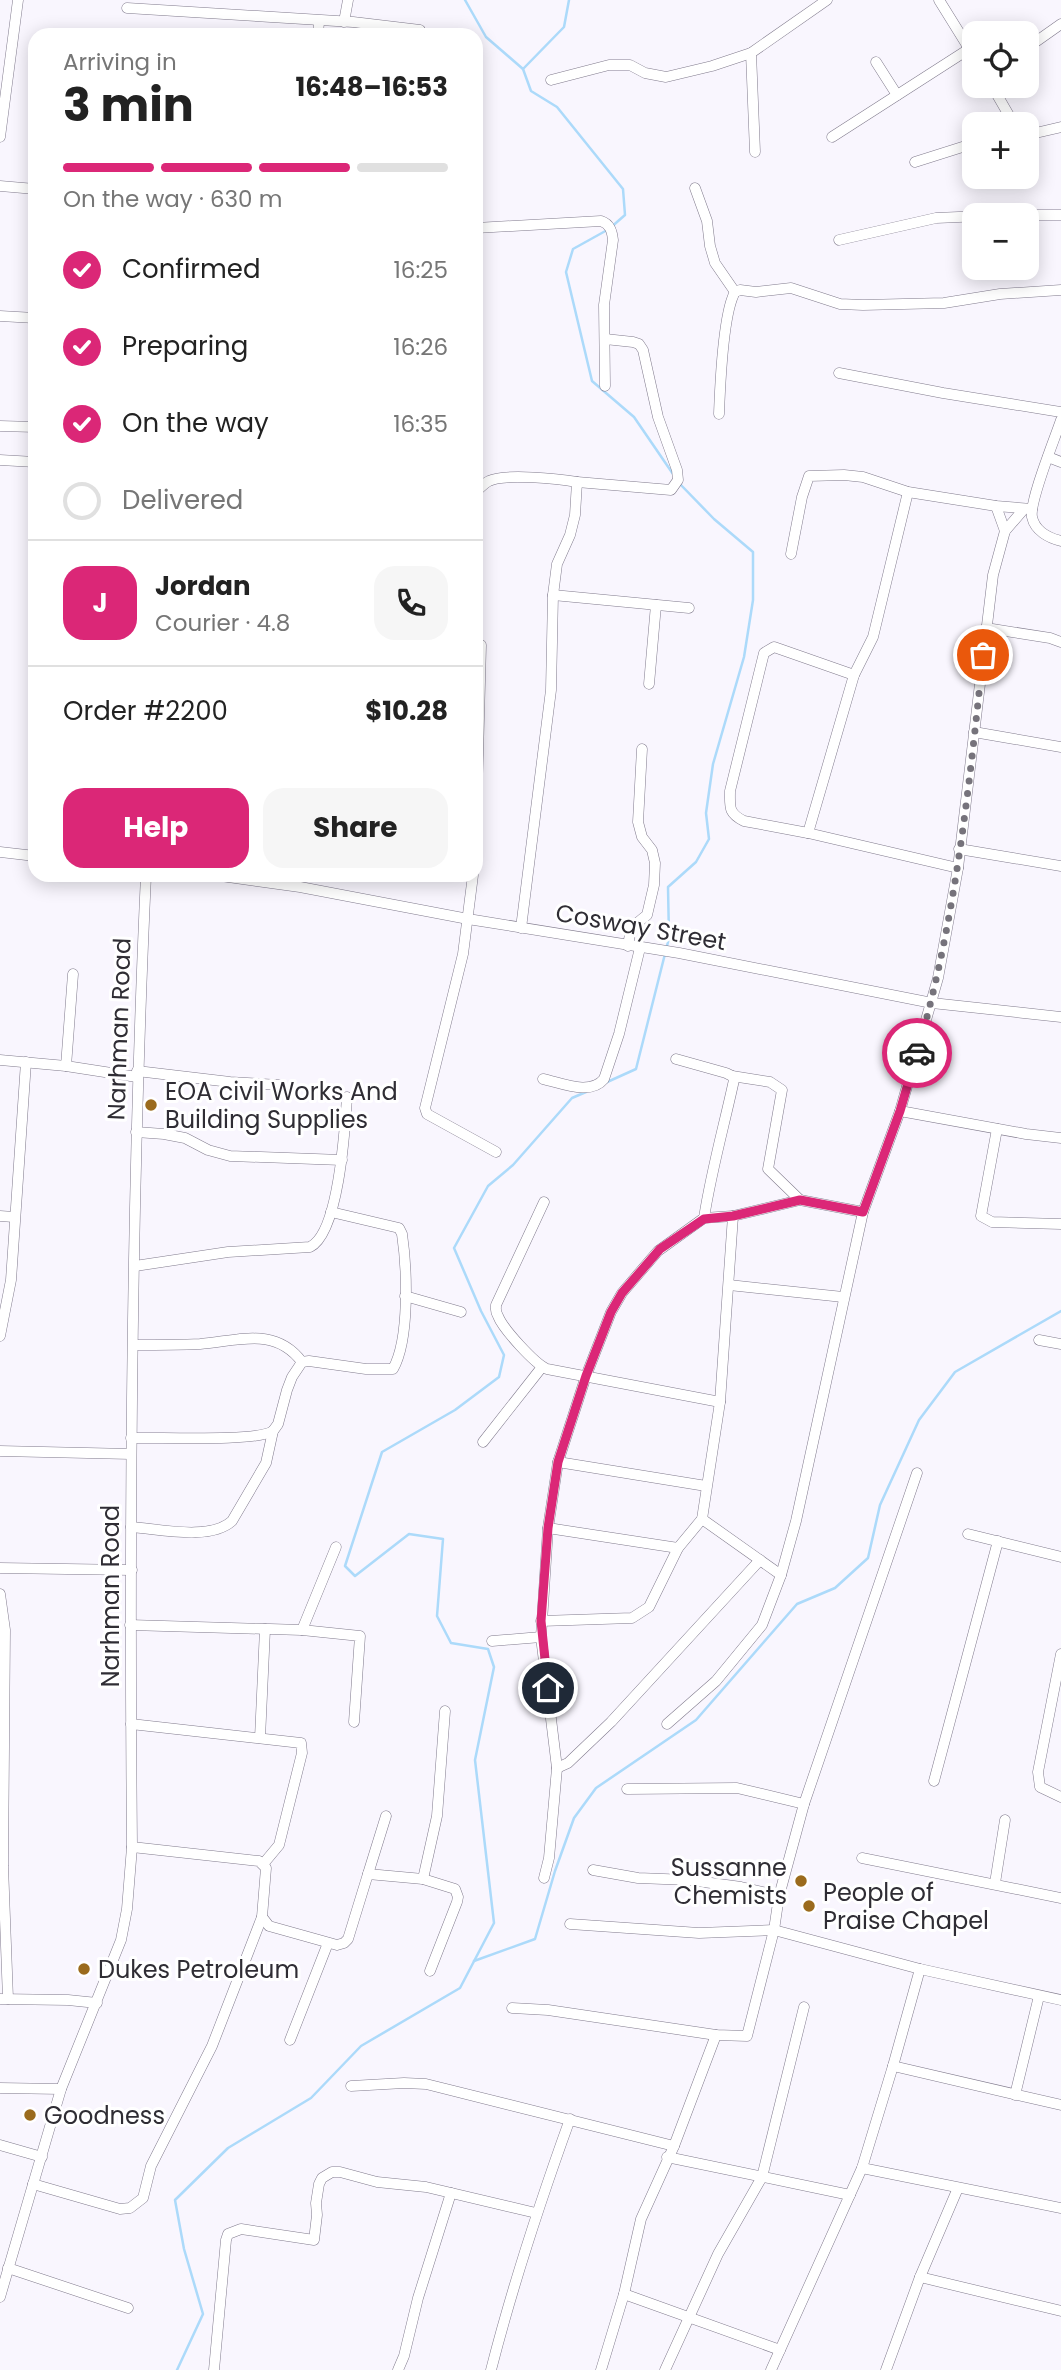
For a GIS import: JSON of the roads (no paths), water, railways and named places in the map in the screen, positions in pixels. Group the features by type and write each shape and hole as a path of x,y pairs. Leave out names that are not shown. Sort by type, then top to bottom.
{"street":[{"path":"0,137 3,78 18,0"},
{"path":"344,22 348,0"},
{"path":"551,80 621,64 666,78 751,53 827,0"},
{"path":"939,0 962,37"},
{"path":"127,8 145,4 401,28"},
{"path":"318,28 319,21"},
{"path":"1039,40 1061,24"},
{"path":"751,53 755,152"},
{"path":"832,137 897,95 962,59"},
{"path":"876,62 897,95"},
{"path":"1039,132 1061,127"},
{"path":"915,162 962,147"},
{"path":"0,186 28,188"},
{"path":"695,188 705,212 709,246 715,263 735,292"},
{"path":"1039,215 1061,215"},
{"path":"839,240 936,218 962,217"},
{"path":"483,228 601,221 607,223 613,240 605,296 605,386"},
{"path":"735,292 791,288 840,304 863,305 944,303 1000,294 1061,290"},
{"path":"719,414 721,372 735,292"},
{"path":"0,316 28,318"},
{"path":"483,486 493,479 550,478 671,490 678,480 677,470 649,384 643,350 639,344 633,342 605,339"},
{"path":"839,373 1061,412"},
{"path":"667,1724 716,1681 762,1625 780,1575 796,1521 863,1212 900,1111 932,1003 958,869 993,575 1005,531 1028,509 1061,420"},
{"path":"0,426 28,427"},
{"path":"0,452 0,460 28,462"},
{"path":"1048,457 1061,462"},
{"path":"791,554 802,497 810,476 863,477 908,492 1028,509"},
{"path":"521,928 551,690 553,595 557,564 575,515 577,482"},
{"path":"808,833 854,675 873,637 908,492"},
{"path":"996,506 1005,531"},
{"path":"1028,509 1036,526 1044,534 1061,541"},
{"path":"553,595 689,608"},
{"path":"649,684 656,605"},
{"path":"986,628 1061,642"},
{"path":"854,675 774,647 764,653 730,791 730,807 734,816 744,821 808,833 958,869"},
{"path":"974,732 1061,747"},
{"path":"628,946 631,928 647,915 654,884 655,863 652,850 642,837 638,822 642,750"},
{"path":"959,849 1061,866"},
{"path":"0,852 28,855"},
{"name":"Narhman Road","path":"0,2297 61,2089 97,2003 122,1933 128,1905 132,1847 131,1438 137,1074 146,882"},
{"name":"Cosway Street","path":"263,882 679,953 932,1003 1061,1017"},
{"path":"472,882 463,954 425,1108 428,1114 496,1152"},
{"path":"543,1079 587,1088 600,1084 604,1079 642,948"},
{"path":"66,1066 73,974"},
{"path":"0,1059 230,1083 279,1085"},
{"path":"676,1059 732,1076 770,1082 782,1090 768,1169 800,1200"},
{"path":"0,1336 12,1280 26,1062"},
{"path":"704,1219 710,1179 734,1080 732,1076"},
{"path":"135,1266 228,1252 310,1247 321,1236 331,1212 342,1160 347,1097"},
{"path":"900,1111 1061,1138"},
{"path":"997,1129 981,1216 992,1222 1061,1224"},
{"path":"136,1132 164,1133 185,1138 208,1150 230,1156 342,1160"},
{"path":"544,1878 549,1858 557,1768 541,1637 548,1528 558,1462 586,1376 611,1312 622,1293 660,1249 704,1219 733,1216 800,1200 863,1212"},
{"path":"544,1202 496,1310 500,1320 542,1367 720,1402"},
{"path":"131,1527 207,1532 225,1527 242,1508 266,1463 273,1431 278,1424 292,1377 302,1362 366,1369 393,1368 398,1361 404,1334 405,1296 403,1240 399,1228 331,1212"},
{"path":"0,1216 14,1217"},
{"path":"541,1621 632,1618 642,1614 649,1607 678,1548 702,1519 720,1402 733,1216"},
{"path":"729,1285 843,1297"},
{"path":"405,1296 461,1312"},
{"path":"134,1345 197,1344 254,1336 290,1349 302,1362"},
{"path":"1039,1340 1061,1344"},
{"path":"484,1442 542,1367"},
{"path":"131,1438 233,1437 264,1435 273,1431"},
{"path":"0,1451 131,1454"},
{"path":"558,1462 706,1486"},
{"path":"512,2007 716,2035 747,2036 774,1930 779,1896 804,1804 917,1473"},
{"path":"702,1519 780,1575"},
{"path":"548,1528 678,1548"},
{"path":"968,1534 1061,1557"},
{"path":"934,1781 998,1541"},
{"path":"302,1630 335,1547"},
{"path":"557,1768 568,1763 611,1722 760,1560"},
{"path":"0,1569 132,1570"},
{"path":"0,1594 5,1630 2,1668 1,1866 4,1999 97,2003"},
{"path":"130,1625 302,1630 360,1636 354,1722"},
{"path":"260,1738 265,1629"},
{"path":"492,1641 541,1637"},
{"path":"1061,1654 1038,1772 1040,1787 1061,1797"},
{"path":"423,1879 438,1816 445,1711"},
{"path":"131,1724 301,1743 302,1754 279,1845 264,1863"},
{"path":"627,1789 737,1788 804,1804"},
{"path":"262,1917 269,1926 328,1943 337,1945 348,1939 386,1816"},
{"path":"995,1884 1005,1820"},
{"path":"132,1847 264,1863"},
{"path":"862,1858 1061,1898"},
{"path":"33,2184 120,2209 130,2208 143,2199 151,2166 212,2046 262,1917 266,1868 264,1863"},
{"path":"593,1870 638,1878 727,1885 779,1896"},
{"path":"368,1874 423,1879 455,1889 458,1897 430,1971"},
{"path":"570,1924 699,1933 774,1930 920,1969 1061,2000"},
{"path":"290,2040 328,1943"},
{"path":"771,2370 862,2168 920,1969"},
{"path":"1015,2095 1039,1996"},
{"path":"665,2370 718,2254 762,2177 804,2007"},
{"path":"601,2370 624,2294 640,2219 674,2146 716,2035"},
{"path":"893,2066 1061,2105"},
{"path":"351,2086 426,2084 674,2146"},
{"path":"0,2088 61,2089"},
{"path":"491,2370 536,2213 570,2119"},
{"path":"0,2145 42,2157"},
{"path":"667,2157 850,2195"},
{"path":"862,2168 1061,2208"},
{"path":"214,2370 228,2234 241,2229 314,2240 319,2184 322,2178 331,2172 377,2182 426,2187 536,2213"},
{"path":"888,2370 920,2277 958,2188"},
{"path":"398,2370 451,2193"},
{"path":"8,2268 128,2308"},
{"path":"920,2277 1061,2311"},
{"path":"624,2294 780,2350"}],"waterway":[{"path":"465,0 481,28"},
{"path":"569,0 564,27 523,69 531,91 557,107 623,189 625,215 609,229 573,249 566,272 592,381 634,417 673,474"},
{"path":"483,32 523,69"},
{"path":"605,1083 636,1069 669,938 668,887 696,862 709,839 706,813 713,764 744,657 753,600 753,552 714,519 679,483"},
{"path":"177,2370 203,2314 184,2249 175,2200 228,2148 311,2098 361,2046 460,1988 494,1923 475,1760 494,1667 488,1649 451,1643 437,1616 443,1539 409,1534 355,1576 345,1566 382,1452 455,1410 499,1377 504,1355 481,1311 454,1248 488,1186 513,1165 572,1098 586,1092"},
{"path":"474,1961 535,1939 574,1818 596,1788 696,1720 797,1604 835,1588 868,1558 880,1505 919,1420 955,1372 1061,1311"}],"place":[{"name":"EOA civil Works And Building Supplies","path":"151,1105"},
{"name":"Sussanne Chemists","path":"801,1881"},
{"name":"People of Praise Chapel","path":"809,1906"},
{"name":"Dukes Petroleum","path":"84,1969"},
{"name":"Goodness","path":"30,2115"}]}
